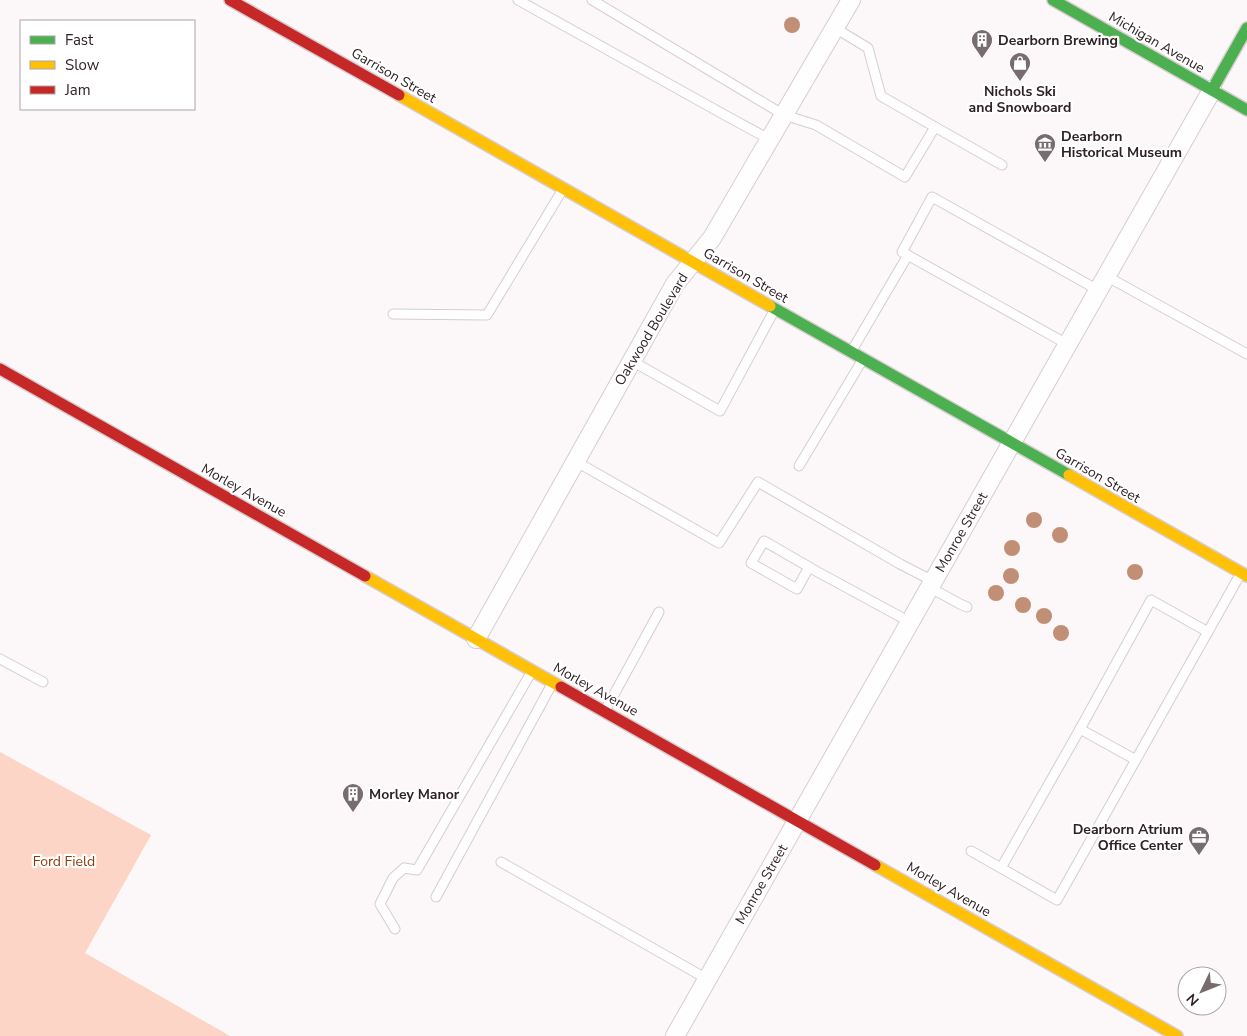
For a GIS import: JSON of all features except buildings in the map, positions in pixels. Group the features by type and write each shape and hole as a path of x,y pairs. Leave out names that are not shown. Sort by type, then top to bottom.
{"street":[{"name":"Garrison Street","path":"230,0 1244,575"},
{"name":"Oakwood Boulevard","path":"476,639 675,284 712,238 851,0"},
{"name":"Michigan Avenue","path":"1053,0 1247,110"},
{"name":"Monroe Street","path":"675,1036 1247,28"},
{"name":"Morley Avenue","path":"0,370 1174,1035"}],"lane":[{"path":"518,0 769,139"},
{"path":"592,0 784,115 816,125 905,177 935,127"},
{"path":"834,28 868,48 882,96 1002,165"},
{"path":"393,314 487,315 563,189"},
{"path":"1067,344 902,252 932,197 1247,354"},
{"path":"851,352 908,255"},
{"path":"632,361 720,411 775,309"},
{"path":"799,466 863,359"},
{"path":"575,461 719,543 758,482 892,559 960,604 968,607"},
{"path":"809,567 797,589 751,563 764,541 910,622"},
{"path":"971,851 1057,900 1208,632 1244,575"},
{"path":"1001,868 1152,600 1208,632"},
{"path":"605,712 659,612"},
{"path":"0,659 42,682"},
{"path":"395,929 380,904 393,878 404,868 417,870 532,670"},
{"path":"436,897 553,682"},
{"path":"1080,728 1136,760"},
{"path":"501,862 707,979"}],"green space":[{"name":"Ford Field","path":"0,752 151,835 85,953 230,1036 0,1036"}],"traffic: fast":[{"path":"1053,0 1247,110"},
{"path":"1212,90 1247,28"},
{"path":"770,306 1069,475"}],"traffic: slow":[{"path":"399,95 770,306"},
{"path":"1069,475 1247,576"},
{"path":"365,576 561,687"},
{"path":"875,865 1177,1036"}],"traffic: jam":[{"path":"230,0 399,95"},
{"path":"0,369 365,576"},
{"path":"561,687 875,865"}],"place":[{"name":"Dearborn Brewing","path":"982,59"},
{"name":"Nichols Ski and Snowboard","path":"1020,82"},
{"name":"Dearborn Historical Museum","path":"1045,163"},
{"name":"Morley Manor","path":"353,813"},
{"name":"Dearborn Atrium Office Center","path":"1199,856"}]}
